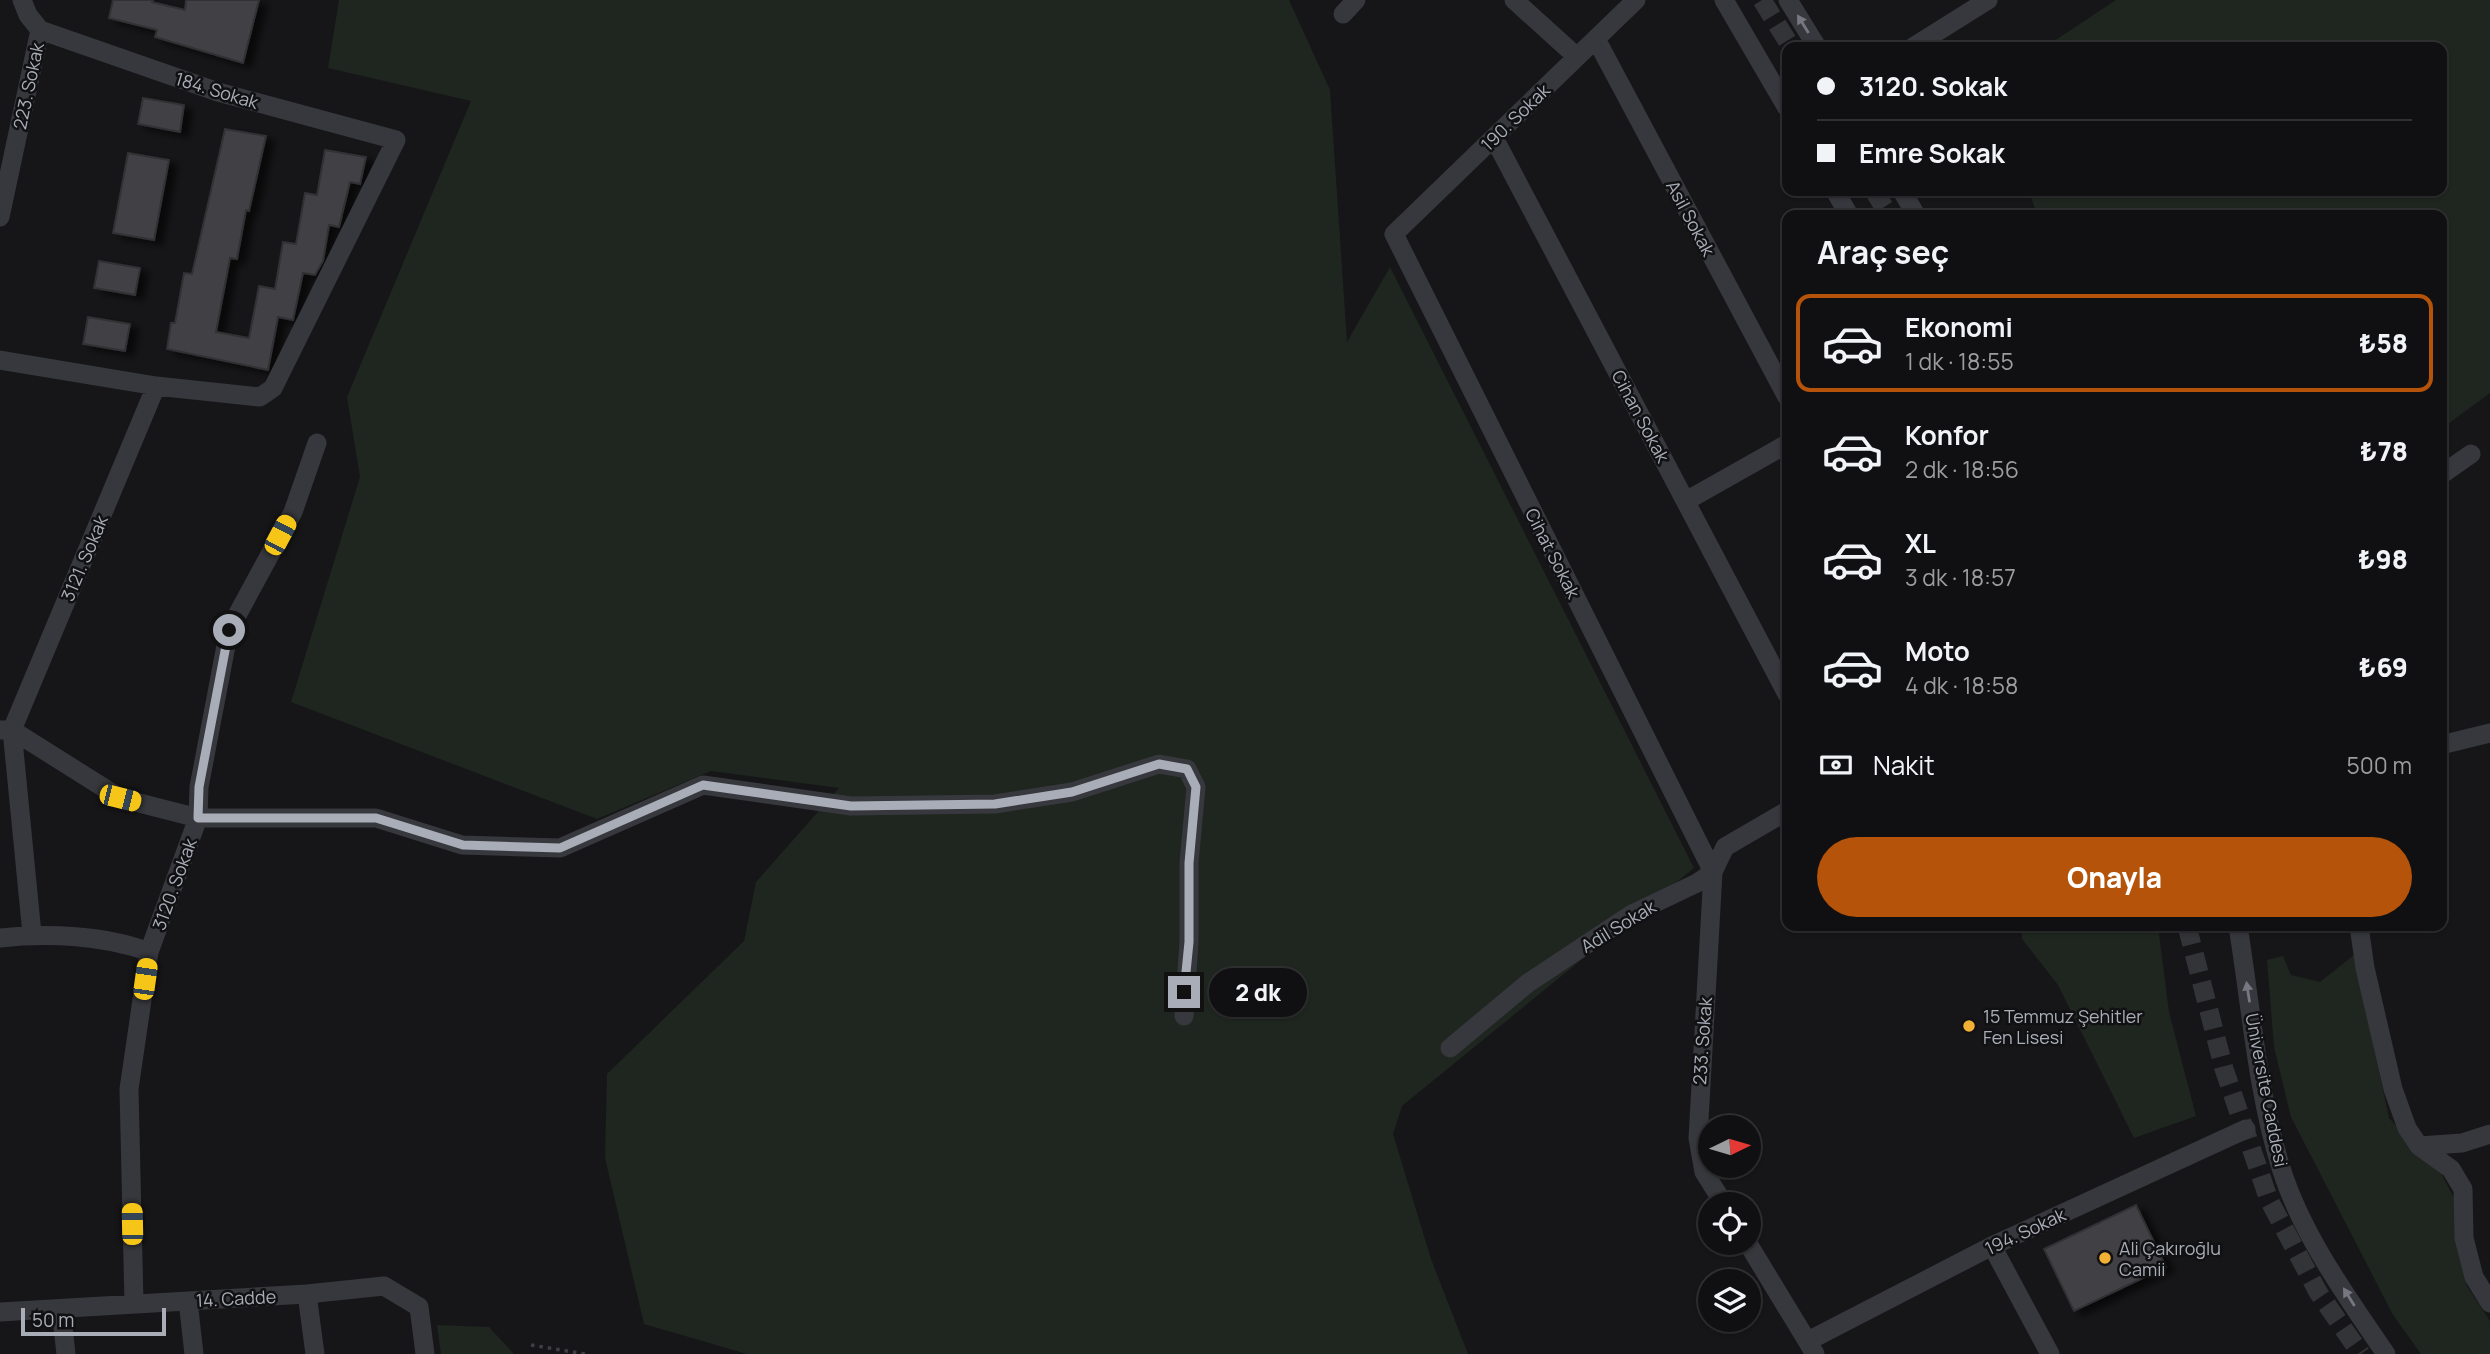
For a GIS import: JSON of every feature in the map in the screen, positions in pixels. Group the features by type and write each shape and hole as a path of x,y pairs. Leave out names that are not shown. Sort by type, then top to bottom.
{"street":[{"name":"223. Sokak","path":"0,217 40,30 28,15 22,0"},
{"path":"1514,0 1577,57"},
{"name":"190. Sokak","path":"1394,234 1636,0"},
{"path":"1724,0 1782,99"},
{"path":"1788,0 1814,42"},
{"path":"1921,42 1988,0"},
{"name":"184. Sokak","path":"40,30 218,92 396,139 273,388 260,397 244,397 156,386"},
{"name":"Asil Sokak","path":"1596,39 1782,388"},
{"name":"Cihan Sokak","path":"1494,138 1782,684"},
{"name":"Cihat Sokak","path":"1394,234 1713,872"},
{"path":"0,360 156,386"},
{"name":"3121. Sokak","path":"6,730 156,386"},
{"name":"3120. Sokak","path":"134,1304 130,1089 149,952 198,818 199,787 229,630 293,512 317,443"},
{"path":"1686,501 1782,447"},
{"path":"2447,471 2471,454"},
{"path":"6,730 120,798 198,818 376,818 463,845 560,848 703,785 851,806 995,804 1072,792 1159,764 1181,766 1194,779 1196,787 1189,863 1189,942 1184,1016"},
{"path":"6,730 32,934"},
{"path":"2447,744 2490,733"},
{"name":"Adil Sokak","path":"1450,1048 1528,983 1632,914 1697,883 1713,872 1725,847 1782,814"},
{"name":"233. Sokak","path":"1713,872 1698,1138 1704,1172 1716,1192"},
{"name":"Üniversite Caddesi","path":"2239,931 2266,1105 2282,1171 2316,1244 2386,1354"},
{"path":"2360,931 2365,968 2393,1089 2407,1128 2419,1146 2451,1169 2463,1189 2464,1237 2474,1277 2490,1303"},
{"path":"0,938 32,934 128,944 149,952"},
{"name":"194. Sokak","path":"1812,1347 1992,1246 2246,1129"},
{"path":"2419,1146 2462,1143 2490,1134"},
{"path":"1992,1246 2050,1354"},
{"path":"1755,1255 1812,1347"},
{"name":"14. Cadde","path":"0,1312 307,1294 384,1286 419,1307 425,1354"},
{"path":"307,1294 314,1354"},
{"path":"188,1301 194,1354"},
{"path":"61,1309 66,1354"}],"path":[{"path":"531,1345 585,1354"}],"shaded area":[{"path":"339,0 1289,0 1330,90 1347,342 1390,267 1694,868 1402,1106 1393,1134 1431,1259 1468,1354 747,1354 644,1324 605,1158 607,1074 744,941 756,882 839,788 711,771 597,819 291,702 360,477 347,397 471,101 328,68"},
{"path":"2116,0 2490,0 2490,393 2447,425 2447,210 2035,210 2031,196 2447,196 2447,42 2053,42"},
{"path":"2021,931 2159,931 2169,1012 2196,1116 2134,1138 2058,985 2022,939"},
{"path":"2354,955 2389,1118 2441,1173 2456,1202 2460,1255 2467,1286 2490,1321 2490,1354 2421,1354 2393,1315 2291,1117 2274,1047 2267,960 2283,956 2291,975 2320,982"},
{"path":"437,1325 489,1327 514,1354 441,1354"}],"building":[{"path":"113,0 153,0 152,2 185,10 186,0 259,0 243,63 155,37 157,30 109,18"},
{"path":"143,98 184,105 180,132 138,124"},
{"path":"225,129 266,136 249,211 246,210 237,259 230,258 216,332 249,338 259,286 275,289 283,242 296,244 305,193 317,195 325,150 366,157 360,184 350,182 339,227 329,225 323,261 315,275 303,273 293,320 278,317 268,370 167,349 171,323 175,323 184,273 192,274"},
{"path":"128,153 169,160 154,240 113,233"},
{"path":"99,261 140,268 135,295 94,288"},
{"path":"88,317 130,324 125,351 83,344"},
{"name":"Ali Çakıroğlu Camii","path":"2136,1205 2166,1267 2074,1311 2044,1249"}],"tunnel":[{"path":"1762,0 1788,42"},
{"path":"1877,196 1886,210"},
{"path":"2188,931 2224,1069 2269,1200 2318,1292 2361,1354"}],"place":[{"name":"15 Temmuz Şehitler Fen Lisesi","path":"1969,1026"},
{"name":"Ali Çakıroğlu Camii","path":"2105,1258"}],"route":[{"path":"229,630 199,787 198,818 376,818 463,845 560,848 703,785 851,806 995,804 1072,792 1159,764 1181,766 1187,769 1196,787 1189,863 1189,942 1184,992"}]}
